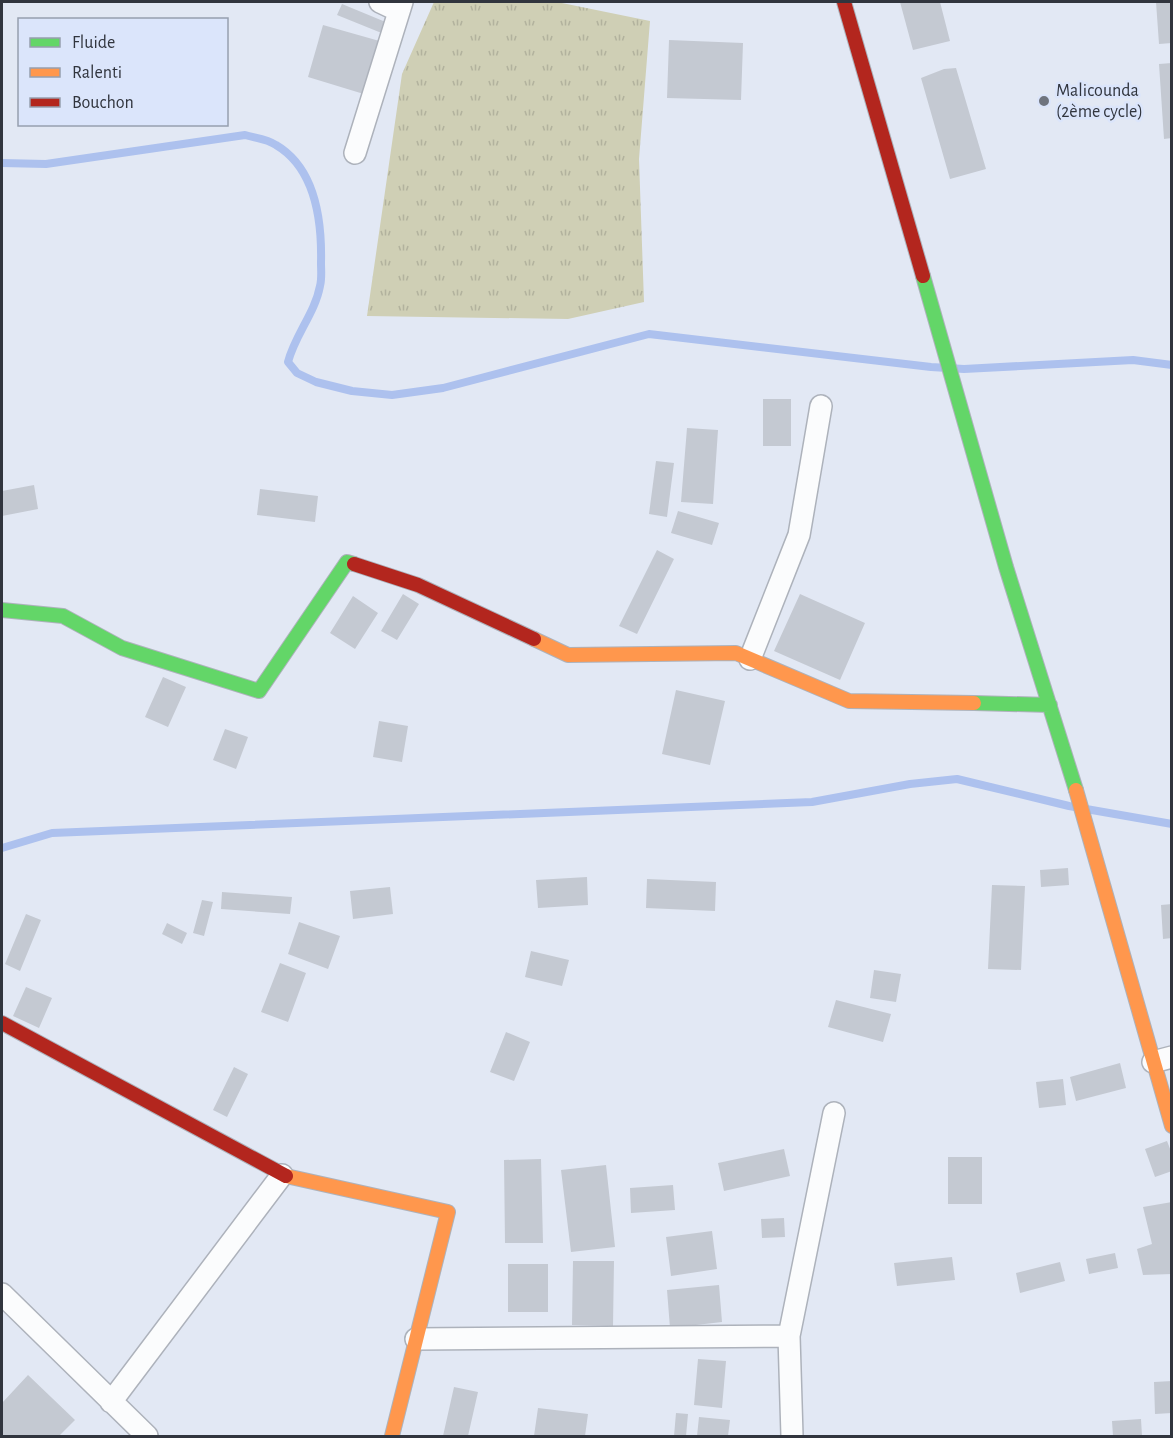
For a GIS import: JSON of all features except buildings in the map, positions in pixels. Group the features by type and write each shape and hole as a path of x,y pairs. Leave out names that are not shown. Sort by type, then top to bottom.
{"street":[{"path":"355,153 401,6 380,2"},
{"path":"844,2 1006,567 1070,769 1101,876 1162,1059 1172,1126"},
{"path":"750,659 799,536 821,406"},
{"path":"2,610 63,616 122,648 259,691 347,562 418,585 568,655 736,653 849,701 1050,705"},
{"path":"2,1023 282,1175 448,1212 392,1437"},
{"path":"792,1437 789,1336 834,1113"},
{"path":"111,1402 282,1175"},
{"path":"2,1294 147,1437"},
{"path":"416,1339 789,1336"}],"green space":[{"path":"434,2 557,2 650,21 639,159 644,302 568,319 367,316 402,74"}],"waterway":[{"path":"2,163 46,164 245,135 276,145 300,167 308,181 314,197 321,247 321,280 317,296 288,362 297,373 316,382 352,391 392,395 443,388 649,334 964,369 1133,360 1172,365"},
{"path":"2,848 52,833 812,802 910,784 957,779 1069,806 1172,824"}],"traffic: fast":[{"path":"923,276 1006,567 1076,790"},
{"path":"2,610 63,616 122,648 259,691 347,562 354,564"},
{"path":"974,703 1050,705"}],"traffic: slow":[{"path":"534,639 568,655 736,653 849,701 974,703"},
{"path":"1076,790 1172,1126"},
{"path":"286,1176 448,1212 392,1436"}],"traffic: jam":[{"path":"844,2 923,276"},
{"path":"354,564 418,585 534,639"},
{"path":"2,1023 286,1176"}],"place":[{"name":"Malicounda (2ème cycle)","path":"1044,101"}]}
